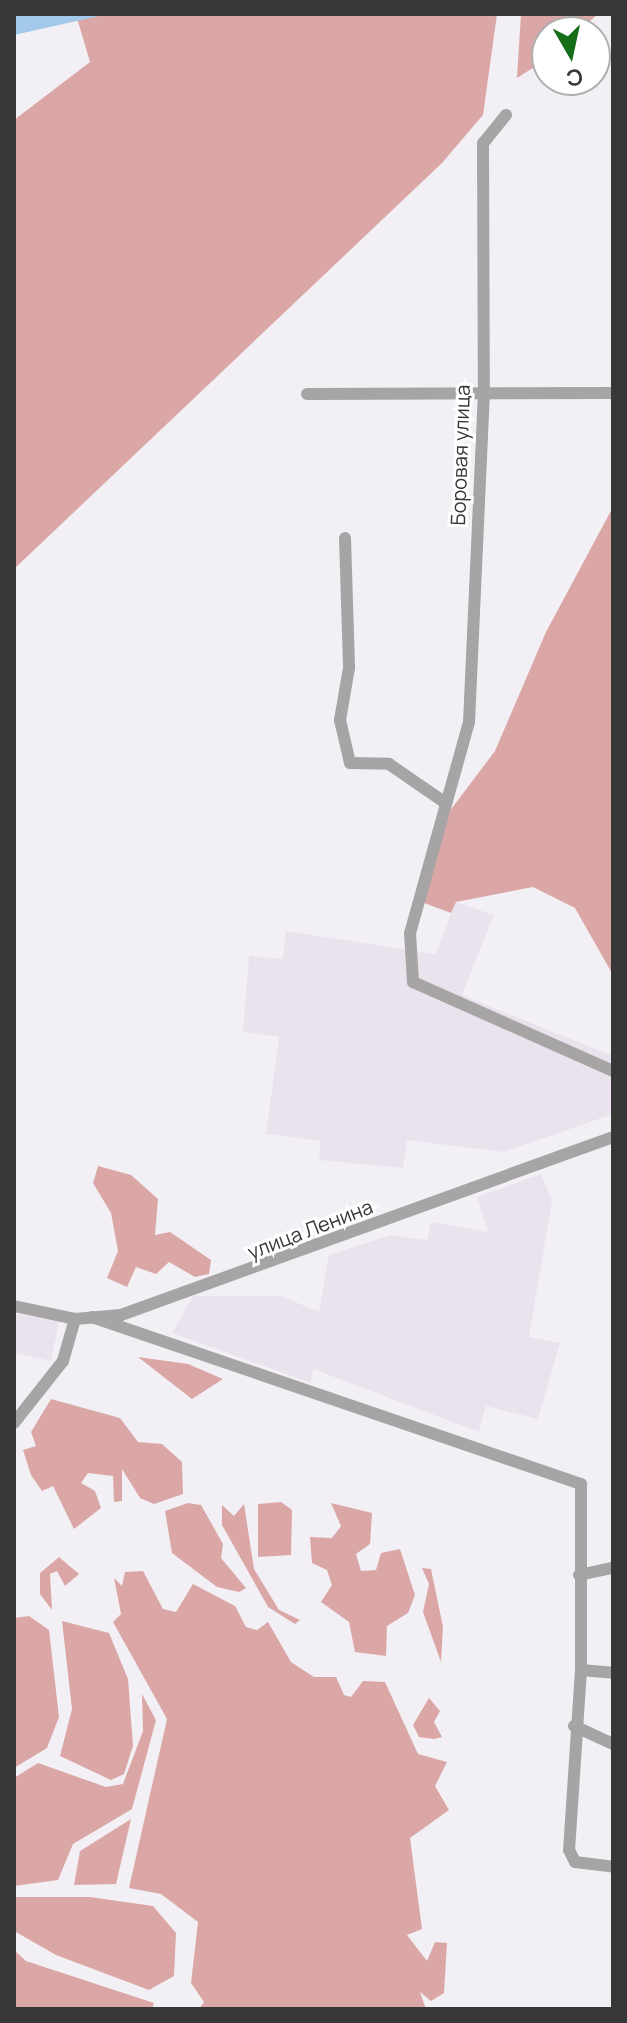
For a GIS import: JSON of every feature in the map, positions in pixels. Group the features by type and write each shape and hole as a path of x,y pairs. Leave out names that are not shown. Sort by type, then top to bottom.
{"street":[{"name":"Боровая улица","path":"506,115 483,143 484,392 469,722 444,802 410,933 413,982 613,1071"},
{"path":"307,394 613,393"},
{"path":"345,538 349,668 340,720 350,763 389,764 444,802"},
{"name":"улица Ленина","path":"14,1306 75,1319 92,1317 233,1280 613,1137"},
{"path":"92,1317 581,1484 581,1670 574,1726 575,1862 613,1867"},
{"path":"14,1423 63,1361 75,1319"},
{"path":"579,1575 613,1568"},
{"path":"581,1670 613,1673"},
{"path":"574,1726 613,1744"}],"shaded area":[{"path":"108,14 497,14 483,115 442,163 14,569 14,120 90,62 77,18"},
{"path":"521,14 598,14 531,16 531,69 517,78"},
{"path":"613,507 613,975 575,908 533,887 456,902 451,913 424,903 449,812 495,751 546,632"},
{"path":"455,902 494,915 462,995 613,1056 613,1114 504,1152 407,1140 403,1168 319,1160 321,1141 266,1134 279,1037 243,1032 249,956 283,959 286,931 436,954"},
{"path":"98,1166 131,1175 158,1199 155,1235 170,1232 211,1260 209,1274 195,1277 169,1262 156,1274 136,1267 127,1287 107,1278 118,1251 111,1213 93,1183"},
{"path":"541,1174 552,1201 529,1337 560,1343 538,1419 486,1406 479,1432 313,1369 311,1383 172,1333 193,1296 281,1296 319,1312 329,1255 391,1235 427,1240 431,1222 488,1232 477,1197"},
{"path":"14,1313 59,1322 51,1361 14,1353"},
{"path":"138,1357 188,1364 223,1379 192,1399"},
{"path":"51,1399 120,1418 138,1442 162,1444 182,1462 183,1494 154,1504 140,1498 122,1469 122,1501 114,1502 113,1476 88,1473 81,1483 95,1491 101,1508 74,1529 53,1486 42,1491 31,1475 23,1450 36,1446 31,1432"},
{"path":"281,1502 292,1510 291,1555 258,1557 258,1504"},
{"path":"188,1503 201,1505 223,1544 221,1558 246,1588 239,1592 217,1587 172,1553 165,1511"},
{"path":"331,1503 372,1513 370,1544 356,1554 361,1571 376,1570 381,1553 400,1549 415,1595 408,1613 387,1626 386,1656 355,1652 349,1622 321,1602 332,1585 327,1570 312,1563 310,1537 332,1538 341,1526"},
{"path":"244,1504 254,1569 279,1610 300,1620 295,1624 268,1607 222,1525 222,1505 234,1516"},
{"path":"59,1557 79,1574 65,1586 57,1571 50,1574 52,1610 40,1594 40,1573"},
{"path":"422,1568 431,1569 443,1627 441,1662 423,1612 429,1584"},
{"path":"143,1571 163,1609 176,1612 193,1584 235,1606 246,1627 257,1630 268,1622 291,1662 314,1677 336,1677 344,1695 351,1697 363,1681 385,1682 418,1754 447,1762 435,1786 449,1810 410,1838 422,1929 407,1935 427,1961 435,1942 447,1943 444,1993 431,2001 420,1992 426,2009 199,2009 204,2002 191,1983 198,1922 161,1894 129,1888 167,1719 113,1622 121,1614 114,1578 122,1586 125,1572"},
{"path":"29,1616 49,1630 59,1717 47,1748 14,1768 14,1618"},
{"path":"62,1621 109,1633 128,1679 133,1746 124,1774 111,1780 60,1756 72,1709"},
{"path":"142,1694 156,1720 132,1809 73,1844 58,1880 14,1886 14,1778 38,1763 106,1787 123,1784 143,1731"},
{"path":"429,1698 440,1711 434,1722 442,1737 434,1739 419,1737 413,1725"},
{"path":"131,1819 116,1884 74,1885 80,1851"},
{"path":"14,1897 90,1897 153,1906 176,1933 174,1976 149,1990 56,1955 14,1931"},
{"path":"14,1950 26,1961 154,2003 152,2009 14,2009"}],"water":[{"path":"14,14 108,14 14,35"}]}
